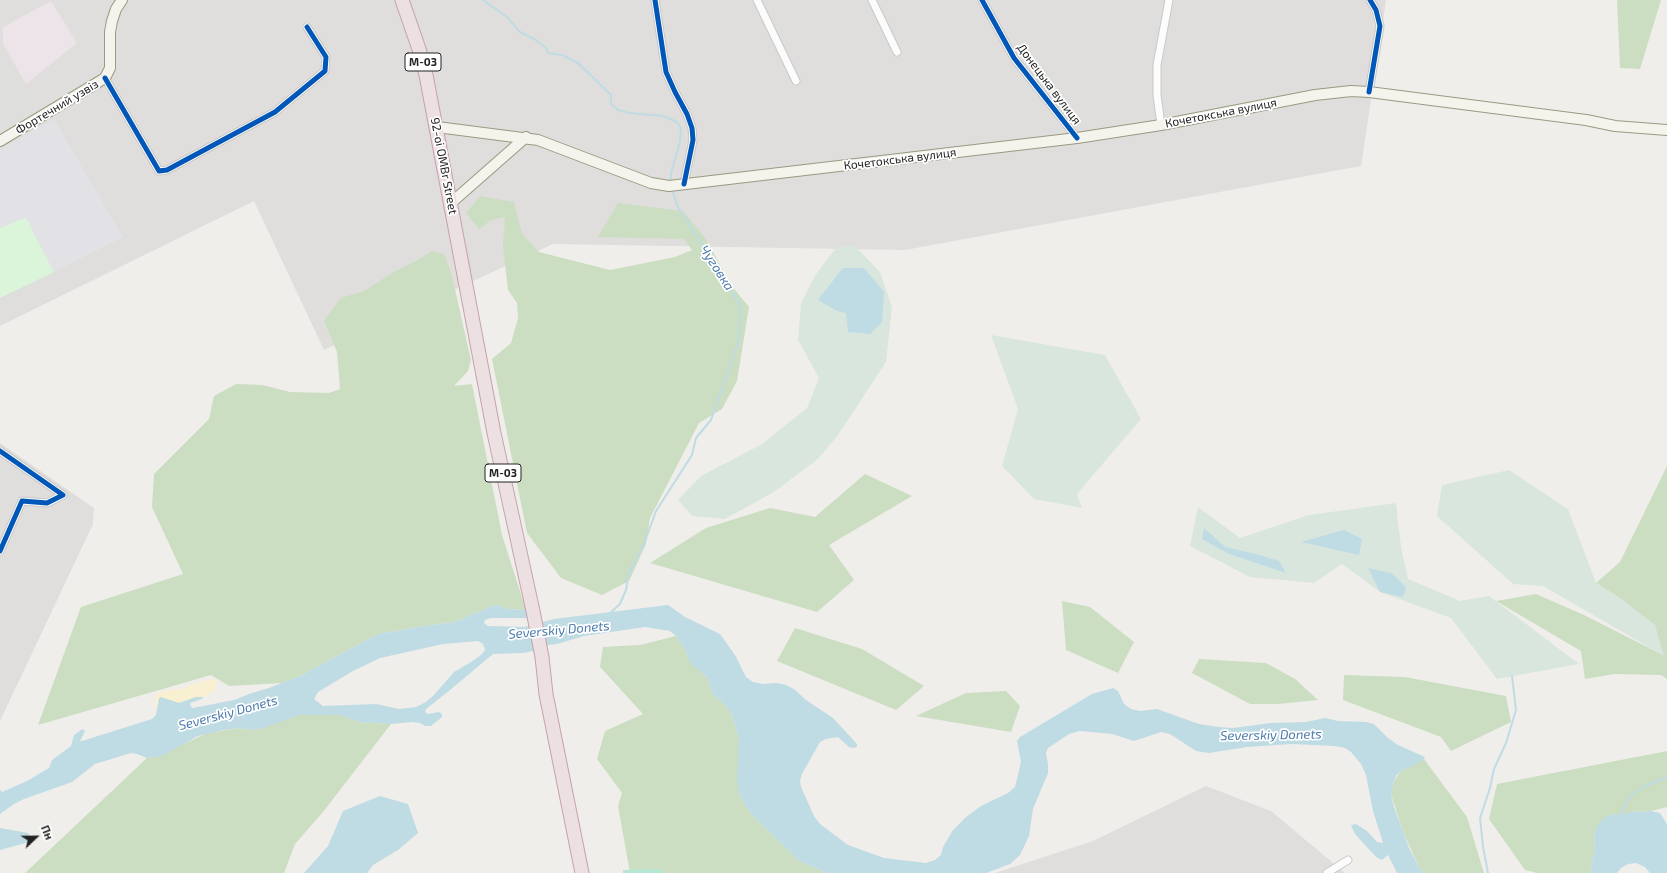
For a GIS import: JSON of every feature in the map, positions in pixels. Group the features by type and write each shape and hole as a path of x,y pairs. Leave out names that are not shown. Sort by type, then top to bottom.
{"highway":[{"name":"92-oi OMBr Street","path":"402,0 419,49 436,127 496,440 533,611 542,658 546,694 582,873"}],"main road":[{"name":"Фортечний узвіз","path":"0,141 105,78 110,68 110,32 112,21 116,9 122,0"},
{"name":"Кочетокська вулиця","path":"436,127 526,137 538,140 651,183 676,185 1077,138 1161,125 1334,92 1369,92 1578,119 1615,126 1667,130"},
{"path":"451,203 526,137"}],"street":[{"path":"655,0 666,72 675,92 688,114 692,128 693,140 676,185"},
{"path":"757,0 796,80"},
{"path":"872,0 897,52"},
{"name":"Донецька вулиця","path":"982,0 1014,58 1077,138"},
{"path":"1161,125 1157,95 1157,65 1169,0"},
{"path":"1369,92 1380,26 1376,10 1370,0"},
{"path":"105,78 159,171 167,170 275,112 325,71 326,57 306,28"},
{"path":"0,451 63,495 47,503 22,501 0,551"},
{"path":"1327,873 1348,860"}],"shaded area":[{"path":"0,0 1386,1 1361,166 905,250 553,244 324,350 254,201 0,326"},
{"path":"51,1 77,43 26,84 3,44 3,27"},
{"path":"7,59 38,113 0,134 0,63"},
{"path":"54,119 123,237 54,272 26,217 0,228 0,150"},
{"path":"393,227 399,241 407,247 417,249 417,254 404,252 396,246 388,229"},
{"path":"854,245 880,272 892,307 886,362 838,435 818,459 774,492 725,519 692,516 678,500 701,476 762,444 807,408 819,378 798,340 801,303 816,274 836,248"},
{"path":"991,335 1105,355 1141,419 1077,494 1082,508 1034,499 1002,466 1018,409"},
{"path":"0,443 94,508 93,524 0,721"},
{"path":"1509,470 1568,509 1596,583 1624,601 1655,625 1664,656 1543,586 1513,584 1437,516 1442,485"},
{"path":"1396,503 1401,547 1408,579 1460,601 1489,596 1579,664 1497,679 1451,618 1380,592 1342,564 1314,583 1250,577 1190,546 1198,507 1240,538 1309,515"},
{"path":"1206,786 1271,811 1345,873 995,873 1093,841"}],"green space":[{"path":"1617,0 1661,0 1640,69 1620,68"},
{"path":"480,196 514,202 522,234 539,252 610,270 675,257 692,250 684,239 598,237 618,203 683,211 706,239 731,285 749,307 737,381 722,409 699,423 650,518 646,544 629,581 602,595 561,578 527,533 492,359 511,343 518,318 517,303 508,290 503,247 505,217 491,220 479,229 466,213"},
{"path":"26,217 54,272 0,298 0,228"},
{"path":"432,251 444,254 451,272 471,360 468,371 454,386 472,384 502,535 526,610 506,609 499,605 492,606 455,622 378,634 300,676 282,683 229,686 211,675 38,725 81,607 183,574 152,507 154,474 209,419 214,396 236,384 263,385 290,392 329,393 340,389 337,352 324,321 341,298 364,291 392,273"},
{"path":"1667,466 1667,679 1661,675 1614,674 1585,679 1581,651 1496,601 1536,594 1584,615 1663,655 1624,601 1596,583 1620,562"},
{"path":"865,474 912,496 829,545 854,580 817,612 650,563 706,528 770,508 815,517"},
{"path":"1062,601 1090,607 1134,642 1118,673 1066,650"},
{"path":"795,628 862,649 924,686 896,710 777,661"},
{"path":"676,636 686,651 687,656 708,679 713,694 726,706 732,715 739,739 739,793 744,803 752,815 799,861 827,873 630,873 618,806 622,793 597,759 605,731 643,714 600,667 603,647 640,645"},
{"path":"1199,659 1266,663 1295,679 1318,700 1278,704 1250,704 1192,673"},
{"path":"1344,675 1405,677 1506,696 1511,722 1451,751 1441,737 1343,700"},
{"path":"1006,691 1020,706 1011,732 916,716 966,693"},
{"path":"299,715 340,715 359,722 391,724 323,812 295,844 284,873 25,873 147,758 156,757 205,734 237,728 255,730"},
{"path":"1667,751 1667,807 1651,811 1629,812 1619,815 1613,814 1594,833 1595,847 1590,873 1537,873 1525,870 1489,819 1497,784"},
{"path":"1424,759 1467,817 1484,873 1424,873 1419,867 1403,832 1391,794 1394,781 1400,772"},
{"path":"662,869 662,873 623,873 623,870"}],"sand":[{"path":"215,679 217,683 215,691 203,697 196,697 180,703 170,701 157,707 156,715 155,695 166,690 182,689"}],"water":[{"path":"843,268 864,268 884,292 882,322 870,334 848,332 846,313 837,311 818,300"},
{"path":"1204,528 1225,547 1279,561 1286,573 1229,554 1202,539"},
{"path":"1344,530 1362,539 1359,555 1301,542"},
{"path":"1368,568 1391,573 1406,587 1403,597 1380,592"},
{"name":"Severskiy Donets","path":"499,605 506,609 526,610 528,618 491,618 485,620 484,623 488,626 525,627 554,619 668,605 685,617 720,634 735,655 746,677 753,682 763,684 777,683 794,689 806,700 833,718 857,744 857,747 849,747 838,737 826,739 820,742 802,774 800,781 801,787 814,816 820,824 848,845 884,858 926,863 935,860 941,855 943,847 953,830 965,818 981,806 1008,793 1015,787 1021,762 1017,741 1020,737 1092,694 1113,688 1118,691 1124,704 1131,709 1140,711 1157,709 1199,724 1218,727 1233,728 1271,723 1306,722 1325,718 1338,721 1366,722 1374,724 1388,738 1398,745 1425,757 1422,761 1400,772 1396,776 1391,794 1394,807 1409,848 1419,867 1424,873 1397,873 1388,855 1382,860 1376,857 1355,834 1351,825 1356,824 1367,831 1377,842 1383,843 1373,811 1366,775 1361,764 1351,752 1345,748 1335,746 1292,744 1247,747 1209,753 1196,751 1170,734 1161,732 1134,741 1112,734 1080,731 1069,734 1048,748 1046,753 1048,773 1033,809 1029,836 1020,855 1010,864 986,873 827,873 799,861 752,815 739,793 737,779 739,739 732,715 726,706 713,694 708,679 693,666 688,659 686,651 676,636 670,631 645,627 584,636 557,644 547,645 533,651 523,653 493,654 426,709 425,712 428,714 439,712 442,714 442,717 431,726 425,726 420,723 412,722 391,724 359,722 340,715 299,715 255,730 237,728 224,730 198,736 164,755 147,758 131,753 95,764 72,782 24,799 0,814 0,790 2,792 27,781 49,768 52,760 71,746 74,735 83,729 85,731 80,741 152,719 156,715 159,698 161,697 179,703 196,697 203,697 202,699 190,703 191,707 193,708 234,700 300,676 378,634 455,622 492,606","holes":["478,641 483,644 485,650 481,655 454,672 433,696 426,702 416,707 399,709 376,704 323,706 314,699 318,692 353,671 380,658 443,644"]},
{"path":"380,796 408,804 418,833 398,850 373,865 367,873 304,873 328,846 343,811"},
{"path":"1651,811 1660,813 1667,824 1667,873 1650,873 1645,867 1636,863 1628,864 1621,868 1617,873 1590,873 1595,847 1594,833 1599,823 1606,817 1613,814 1619,815 1629,812"},
{"path":"0,828 28,833 30,837 29,842 0,850"}],"waterway":[{"name":"Чуговка","path":"483,0 507,17 520,32 536,40 547,49 548,53 562,55 578,63 611,95 611,104 618,110 630,113 663,116 677,122 681,128 680,142 671,173 671,182"},
{"name":"Чуговка","path":"611,612 620,604 626,590 628,575 644,544 656,511 692,455 696,438 711,420 739,340 741,306 677,205 672,189"},
{"path":"1488,873 1483,847 1480,818 1490,788 1494,769 1506,743 1516,710 1512,676"},
{"path":"1620,816 1619,815 1631,795 1646,786 1667,777"}],"cycle path":[{"path":"655,0 666,72 687,114 692,128 693,140 684,184"},
{"path":"982,0 1014,58 1077,138"},
{"path":"1369,92 1380,26 1376,10 1370,0"},
{"path":"105,78 159,171 167,170 275,112 325,71 326,57 307,27"},
{"path":"0,451 63,495 47,503 22,501 0,551"}]}
